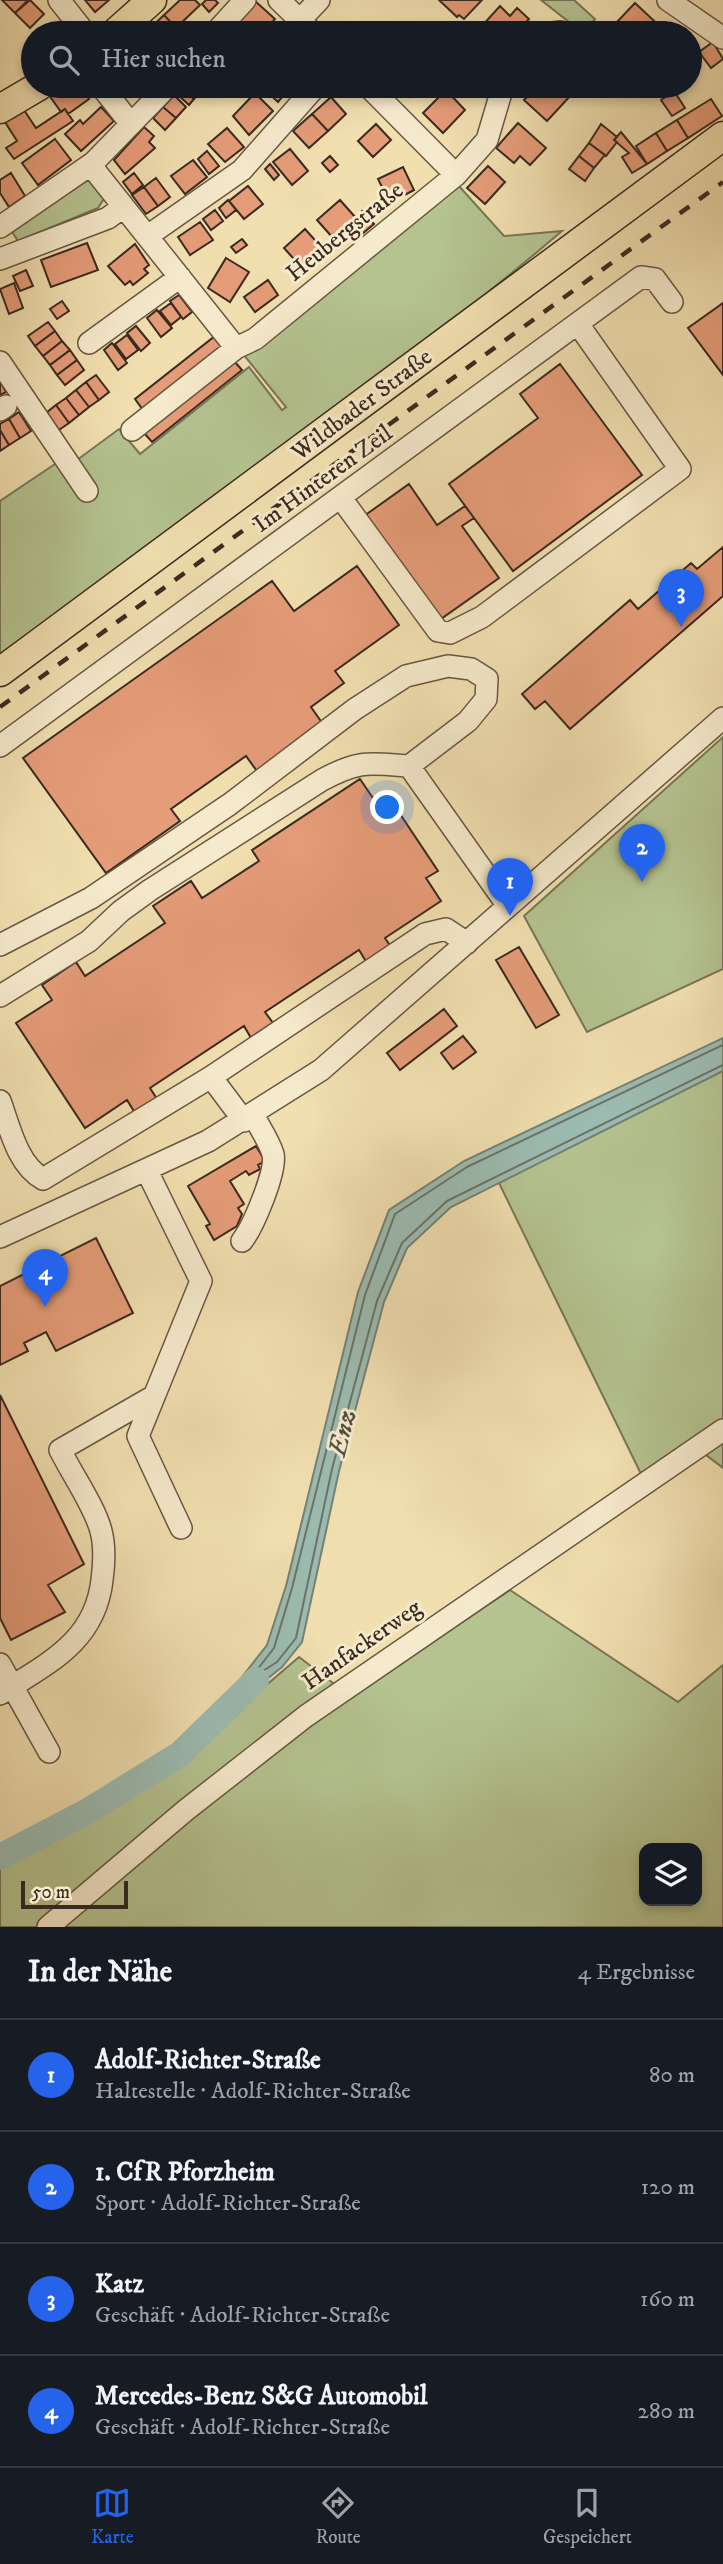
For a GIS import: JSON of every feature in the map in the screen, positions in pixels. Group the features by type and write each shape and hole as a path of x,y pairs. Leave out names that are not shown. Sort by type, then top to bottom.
{"main road":[{"path":"128,21 152,0"},
{"path":"0,109 21,97"},
{"name":"Wildbader Straße","path":"0,671 723,136"}],"street":[{"path":"59,0 76,21"},
{"path":"226,21 245,0"},
{"path":"279,0 300,21"},
{"path":"309,21 319,0"},
{"path":"668,0 698,21"},
{"path":"702,23 723,38"},
{"path":"110,98 131,124"},
{"path":"0,227 93,163 156,98"},
{"path":"149,235 242,170 305,98"},
{"path":"380,98 456,175"},
{"name":"Heubergstraße","path":"132,430 236,348 255,339 456,175 487,140 499,98"},
{"path":"93,163 96,172 123,207 149,235 236,348"},
{"path":"0,259 108,218 123,207"},
{"path":"89,343 180,277"},
{"name":"Im Hinteren Zeil","path":"0,746 641,277 655,279 672,302"},
{"path":"341,498 438,631 450,633 482,617 680,469 578,324"},
{"path":"0,362 87,491"},
{"path":"0,945 91,898 230,804 355,709 406,676 448,666 471,669 487,679 486,699 468,721 409,766 368,762 350,765 321,780 150,890 89,941 0,996"},
{"path":"0,1237 147,1171 249,1118 355,1043 723,718"},
{"path":"409,766 508,906"},
{"path":"0,1101 23,1163 31,1173 43,1180 211,1077 425,934 446,929 467,943"},
{"path":"211,1077 249,1118 273,1155 264,1194 242,1241"},
{"path":"147,1171 201,1281 138,1436 181,1528"},
{"path":"6,1690 57,1658 86,1629 100,1600 104,1564 101,1531 60,1450 154,1396"},
{"name":"Hanfackerweg","path":"48,1927 186,1810 306,1716 723,1430"},
{"path":"0,1664 6,1690 49,1752"}],"green space":[{"path":"541,0 574,0 595,19 568,21"},
{"path":"85,173 105,197 98,208 18,241 9,227"},
{"path":"458,185 504,236 562,231 356,396 0,654 0,501 67,456 73,463 119,429 140,454 249,367 282,410 286,407 243,354"},
{"path":"723,737 723,969 587,1032 524,916"},
{"path":"723,1071 723,1468 689,1442 642,1476 499,1183"},
{"path":"510,1590 678,1702 723,1665 723,1927 0,1927 0,1864 98,1811 179,1760 299,1657 350,1696"}],"water":[{"path":"723,1038 723,1071 451,1207 407,1248 384,1302 339,1471 302,1642 282,1667 233,1706 228,1695 267,1645 286,1586 358,1292 389,1210 464,1161"}],"building":[{"path":"2,0 28,0 15,13"},
{"path":"30,0 44,14 37,21 23,21 15,13"},
{"path":"85,0 109,0 95,12"},
{"path":"180,0 195,0 200,5 183,21 170,21 164,15"},
{"path":"206,0 215,0 218,3 209,12 202,4"},
{"path":"439,0 482,0 464,19 459,15 457,17"},
{"path":"255,1 275,19 273,21 237,21"},
{"path":"635,3 654,21 618,21"},
{"path":"500,6 510,16 517,8 529,19 527,21 486,21"},
{"path":"164,15 170,21 158,21"},
{"path":"713,42 723,59 711,68 702,56 702,50"},
{"path":"51,98 89,99 68,114 65,109 61,112"},
{"path":"171,98 177,98 186,107 176,118 163,107"},
{"path":"181,98 194,99 189,105"},
{"path":"250,98 260,98 273,111 249,135 233,116"},
{"path":"332,98 346,114 328,131 312,114"},
{"path":"438,98 454,98 465,110 443,133 423,113"},
{"path":"526,98 568,98 547,121 524,100"},
{"path":"679,98 685,108 672,116 661,100"},
{"path":"711,99 722,116 688,138 677,120"},
{"path":"101,107 114,121 81,151 65,134 80,120 83,124"},
{"path":"163,107 176,118 165,130 153,118"},
{"path":"65,109 73,121 14,159 6,148 17,141 5,122 24,110 36,128"},
{"path":"312,114 328,131 309,148 293,131"},
{"path":"677,120 688,138 667,151 656,133"},
{"path":"518,123 546,148 530,165 520,156 514,163 496,148"},
{"path":"376,124 391,140 373,157 358,141"},
{"path":"601,124 617,137 614,140 617,142 606,156 589,143"},
{"path":"144,127 154,136 149,142 155,148 125,174 114,160"},
{"path":"227,128 244,147 225,162 208,144"},
{"path":"621,132 647,164 632,173 622,157 629,153 614,140"},
{"path":"656,133 667,151 647,164 636,146"},
{"path":"55,139 71,160 38,185 22,163"},
{"path":"589,143 605,155 594,168 579,156"},
{"path":"290,149 308,171 292,185 273,162"},
{"path":"207,151 219,166 209,174 198,159"},
{"path":"330,156 338,165 330,172 322,163"},
{"path":"579,156 594,168 585,181 569,169"},
{"path":"193,160 207,177 185,194 171,176"},
{"path":"270,164 279,175 274,180 265,169"},
{"path":"488,166 505,182 485,204 467,188"},
{"path":"403,167 414,190 390,203 378,179"},
{"path":"11,173 25,196 9,207 0,193 0,180"},
{"path":"134,173 143,185 132,194 123,182"},
{"path":"156,178 170,197 158,206 144,187"},
{"path":"248,186 263,204 244,219 229,201"},
{"path":"144,187 158,206 146,214 132,195"},
{"path":"228,200 236,210 226,218 219,208"},
{"path":"340,200 356,218 333,238 317,220"},
{"path":"215,210 223,221 211,230 203,219"},
{"path":"362,211 374,224 362,234 353,224"},
{"path":"200,222 213,240 190,255 178,237"},
{"path":"305,229 323,249 302,268 284,248"},
{"path":"242,239 247,245 236,253 231,247"},
{"path":"87,243 98,270 51,287 41,260"},
{"path":"135,244 149,265 144,269 148,273 133,285 130,281 125,285 108,266"},
{"path":"226,258 249,272 230,302 208,288"},
{"path":"26,270 33,286 20,291 13,276"},
{"path":"268,280 278,295 255,312 244,297"},
{"path":"14,283 23,308 9,314 0,289"},
{"path":"179,295 192,312 183,319 170,301"},
{"path":"62,301 69,311 57,319 50,309"},
{"path":"171,303 181,317 171,325 160,311"},
{"path":"723,303 723,375 688,328"},
{"path":"157,310 172,328 161,337 147,318"},
{"path":"48,322 55,331 35,346 28,336"},
{"path":"136,326 150,343 141,351 127,333"},
{"path":"55,331 62,341 43,356 35,346"},
{"path":"127,335 138,350 126,359 115,344"},
{"path":"215,336 224,347 143,410 135,399"},
{"path":"62,341 70,350 50,365 43,356"},
{"path":"112,343 127,363 118,370 104,350"},
{"path":"70,350 77,360 57,375 50,365"},
{"path":"77,360 84,370 65,385 57,375"},
{"path":"234,361 242,370 152,442 144,433"},
{"path":"560,364 642,475 513,571 449,484 538,418 520,394"},
{"path":"96,375 109,392 99,400 86,382"},
{"path":"0,381 6,392 0,395"},
{"path":"86,382 99,400 89,407 76,390"},
{"path":"76,390 89,407 79,415 66,398"},
{"path":"66,398 79,415 69,423 56,405"},
{"path":"56,405 69,423 59,430 46,413"},
{"path":"19,412 31,431 20,438 9,419"},
{"path":"9,419 20,438 9,445 0,430 0,424"},
{"path":"0,430 9,445 0,451"},
{"path":"409,484 437,525 465,506 474,518 462,526 499,578 438,621 364,516"},
{"path":"723,547 723,596 570,729 545,701 535,709 522,694 630,600 638,609 691,563 697,569"},
{"path":"357,566 399,625 335,671 344,683 311,707 325,727 259,774 246,756 171,809 180,821 106,873 23,758 272,581 294,611"},
{"path":"360,779 375,801 386,793 438,871 426,878 441,901 385,938 391,947 367,963 359,950 265,1012 273,1023 251,1038 244,1026 150,1088 157,1099 135,1113 127,1100 85,1128 16,1023 52,1000 42,985 76,962 85,976 165,923 153,906 191,881 202,898 259,861 252,850"},
{"path":"519,947 559,1015 536,1028 496,960"},
{"path":"444,1009 457,1026 400,1070 387,1053"},
{"path":"463,1036 476,1052 453,1069 441,1053"},
{"path":"256,1146 265,1161 258,1165 260,1169 249,1175 246,1171 230,1181 244,1204 238,1208 242,1214 237,1226 214,1240 206,1226 210,1224 188,1186"},
{"path":"96,1238 133,1313 56,1351 46,1332 24,1343 28,1351 0,1365 0,1286"},
{"path":"0,1395 84,1564 48,1585 65,1612 11,1640 0,1618"}],"waterway":[{"name":"Enz","path":"0,1857 88,1811 180,1754 256,1680"}],"railway":[{"path":"0,707 723,182"}],"place":[{"name":"Katz","path":"681,627"},
{"name":"1. CfR Pforzheim","path":"642,882"},
{"name":"Adolf-Richter-Straße","path":"510,916"},
{"name":"Mercedes-Benz S&G Automobil","path":"45,1307"}]}
